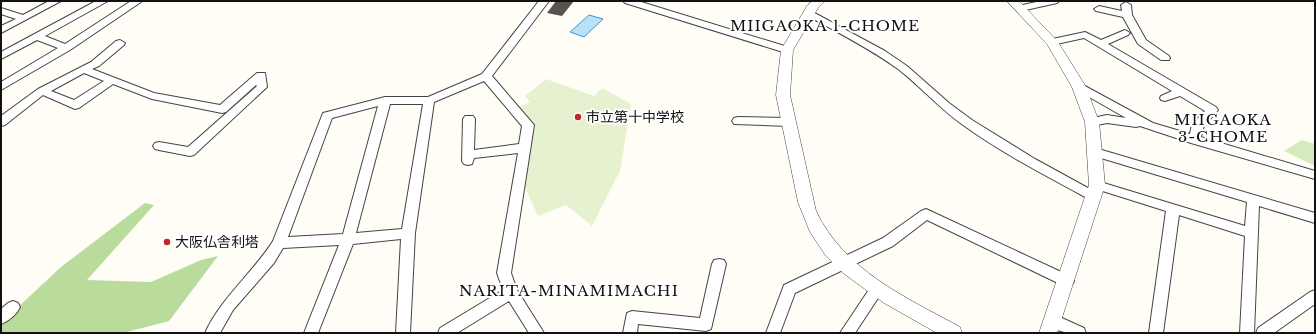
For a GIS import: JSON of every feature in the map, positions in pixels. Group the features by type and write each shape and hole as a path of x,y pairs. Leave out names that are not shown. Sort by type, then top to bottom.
{"street":[{"path":"1,30 56,1"},
{"path":"1,56 103,1"},
{"path":"1,87 66,48 136,2 123,1"},
{"path":"212,333 228,306 269,259 279,243 327,116 385,101 429,100 486,76 544,1"},
{"path":"628,1 787,50"},
{"path":"1017,5 1054,1"},
{"path":"1017,5 1052,42 1079,87 1092,122 1096,152 1095,191 1051,327 1079,333"},
{"path":"953,333 877,290 858,276 844,263 818,233 808,211 783,95 787,50 814,7 903,68 945,106 968,123 1031,162 1095,191 1173,209 1251,233"},
{"path":"1099,8 1127,10 1142,42 1165,58"},
{"path":"1,11 24,18"},
{"path":"1101,44 1125,33"},
{"path":"1052,42 1085,34 1212,110 1198,124 1195,140"},
{"path":"38,36 66,48"},
{"path":"1,122 42,91 95,64 120,43"},
{"path":"84,70 152,96 222,109 261,75 262,87 190,152 159,146"},
{"path":"486,76 528,125 523,148 504,273 511,292 537,333"},
{"path":"42,91 75,105 112,80"},
{"path":"1079,87 1149,126"},
{"path":"1165,98 1181,92"},
{"path":"403,333 408,233 429,100"},
{"path":"311,333 348,239 385,101"},
{"path":"469,119 468,159 523,148"},
{"path":"1092,122 1107,119 1149,126 1315,175"},
{"path":"738,122 789,122"},
{"path":"1096,152 1315,218"},
{"path":"1247,333 1253,200"},
{"path":"1156,333 1173,209"},
{"path":"773,333 789,289 888,242 926,214 1067,280"},
{"path":"279,243 348,239 408,233"},
{"path":"630,333 632,316 706,325 719,264"},
{"path":"846,333 877,290"},
{"path":"445,333 511,292"},
{"path":"1263,333 1315,296"}],"green space":[{"path":"546,79 594,96 602,88 631,104 620,171 592,226 566,205 538,216 523,183 535,126 518,107 530,102 525,96"},
{"path":"1302,140 1315,144 1315,166 1284,151"},
{"path":"145,203 154,205 87,280 151,282 201,260 218,256 169,321 123,333 1,333 1,323 61,267"}],"water":[{"path":"589,15 603,19 584,37 570,32"}],"building":[{"path":"556,1 574,1 562,16 547,13"}],"place":[{"name":"市立第十中学校","path":"578,117"},
{"name":"大阪仏舎利塔","path":"167,242"}],"district":[{"name":"MIIGAOKA 1-CHOME","path":"825,26"},
{"name":"MIIGAOKA 3-CHOME","path":"1223,128"},
{"name":"NARITA-MINAMIMACHI","path":"569,291"}]}
